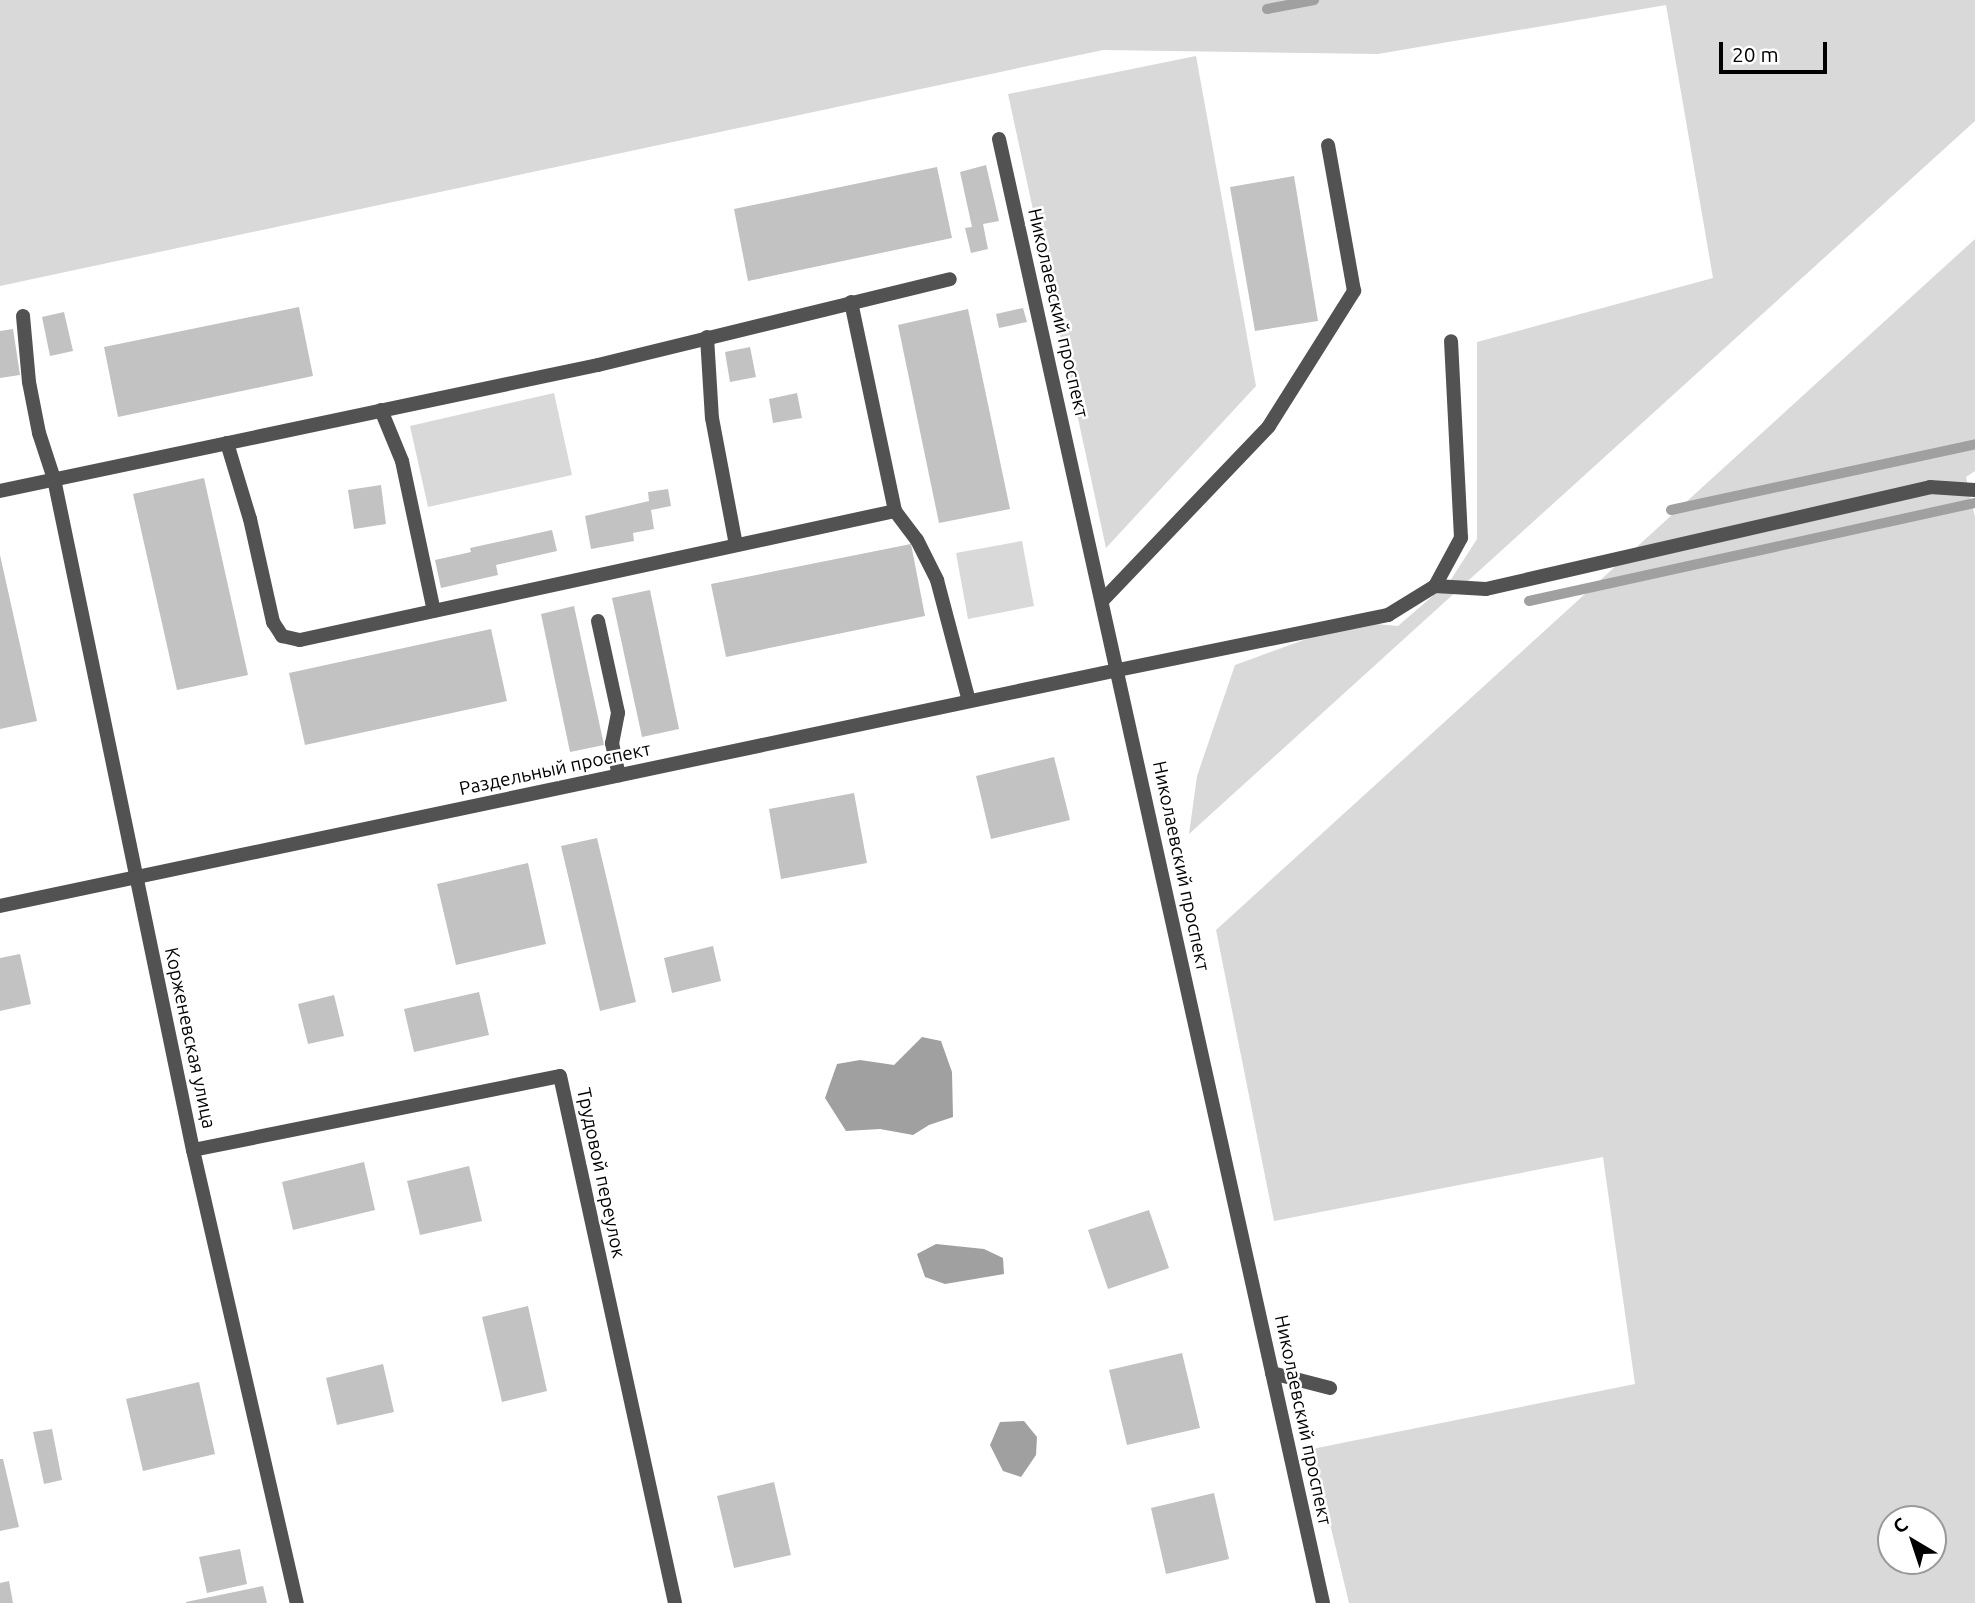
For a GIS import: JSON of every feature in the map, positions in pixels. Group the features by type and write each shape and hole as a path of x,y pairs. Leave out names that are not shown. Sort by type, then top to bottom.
{"street":[{"name":"Николаевский проспект","path":"999,139 1323,1603"},
{"path":"1103,600 1269,426 1354,291 1328,145"},
{"path":"0,491 598,365 950,279"},
{"path":"851,302 895,510 917,540 937,580 969,701"},
{"name":"Корженевская улица","path":"23,316 34,408 54,479 193,1150 297,1603"},
{"path":"707,337 712,418 736,545"},
{"path":"1451,341 1461,538 1435,586 1486,589 1930,487 1975,491"},
{"path":"381,410 402,461 434,611"},
{"path":"226,443 250,519 273,622 282,636 300,640 895,510"},
{"name":"Раздельный проспект","path":"0,906 1388,615 1435,586"},
{"path":"598,621 618,713 612,743 618,775"},
{"name":"Трудовой переулок","path":"193,1150 560,1076 675,1603"},
{"path":"1272,1373 1330,1388"}],"shaded area":[{"path":"0,0 1975,0 1975,121 1189,834 1197,776 1235,665 1353,622 1398,626 1450,581 1477,539 1477,342 1713,278 1666,5 1378,54 1103,50 0,286"},
{"path":"1196,56 1256,386 1106,548 1008,94"},
{"path":"1975,239 1975,471 1966,477 1975,517 1975,1603 1349,1603 1312,1449 1635,1384 1603,1157 1274,1221 1216,930"},
{"path":"554,393 572,475 428,507 410,426"},
{"path":"1022,541 1034,606 968,619 956,553"},
{"path":"922,1037 941,1041 952,1072 953,1117 929,1125 913,1135 880,1129 846,1131 825,1098 837,1064 860,1060 894,1065"},
{"path":"936,1244 984,1249 1003,1258 1004,1274 945,1284 925,1277 917,1254"},
{"path":"1024,1421 1037,1437 1036,1455 1021,1477 1003,1471 990,1445 1000,1422"}],"building":[{"path":"986,165 999,221 983,224 988,249 971,253 965,228 972,227 960,172"},
{"path":"937,167 952,238 748,281 734,209"},
{"path":"1294,176 1318,321 1255,331 1230,187"},
{"path":"299,307 313,376 118,417 104,347"},
{"path":"1023,308 1027,322 999,328 996,314"},
{"path":"968,309 1010,509 939,523 898,325"},
{"path":"64,312 73,351 50,356 42,317"},
{"path":"13,329 20,375 0,378 0,331"},
{"path":"750,347 756,377 730,382 725,352"},
{"path":"797,393 802,418 773,423 769,399"},
{"path":"204,478 248,675 177,690 133,494"},
{"path":"381,485 386,524 354,529 348,490"},
{"path":"668,489 671,506 651,510 654,529 633,533 634,541 591,549 585,516 649,501 648,492"},
{"path":"552,530 557,551 496,565 498,575 441,588 435,560 471,552 470,548"},
{"path":"911,544 925,616 726,657 711,584"},
{"path":"0,555 37,721 0,729"},
{"path":"650,590 679,729 642,737 612,598"},
{"path":"574,606 604,745 570,752 541,614"},
{"path":"491,629 507,701 305,745 289,673"},
{"path":"1054,757 1070,820 991,839 976,776"},
{"path":"854,793 867,863 781,879 769,809"},
{"path":"597,838 636,1002 600,1011 561,846"},
{"path":"528,863 546,944 456,965 437,884"},
{"path":"713,946 721,981 672,993 664,958"},
{"path":"20,954 31,1004 0,1011 0,958"},
{"path":"479,992 489,1035 414,1052 404,1009"},
{"path":"334,995 344,1036 308,1044 298,1004"},
{"path":"364,1162 375,1210 293,1230 282,1182"},
{"path":"469,1166 482,1221 420,1235 407,1181"},
{"path":"1149,1210 1169,1268 1108,1289 1088,1230"},
{"path":"528,1306 547,1391 502,1402 482,1317"},
{"path":"1182,1353 1200,1428 1127,1445 1109,1370"},
{"path":"383,1364 394,1412 337,1425 326,1378"},
{"path":"199,1382 215,1454 143,1471 126,1399"},
{"path":"52,1429 62,1480 44,1484 33,1432"},
{"path":"0,1459 3,1459 19,1527 0,1531"},
{"path":"774,1482 791,1555 734,1568 717,1496"},
{"path":"1214,1493 1229,1559 1166,1574 1151,1508"},
{"path":"240,1549 247,1584 207,1593 199,1557"},
{"path":"9,1581 13,1603 0,1603 0,1583"},
{"path":"263,1586 267,1603 186,1603 186,1602"}],"waterway":[{"path":"1267,9 1314,0"},
{"path":"1671,510 1975,444"},
{"path":"1529,601 1975,503"}]}
